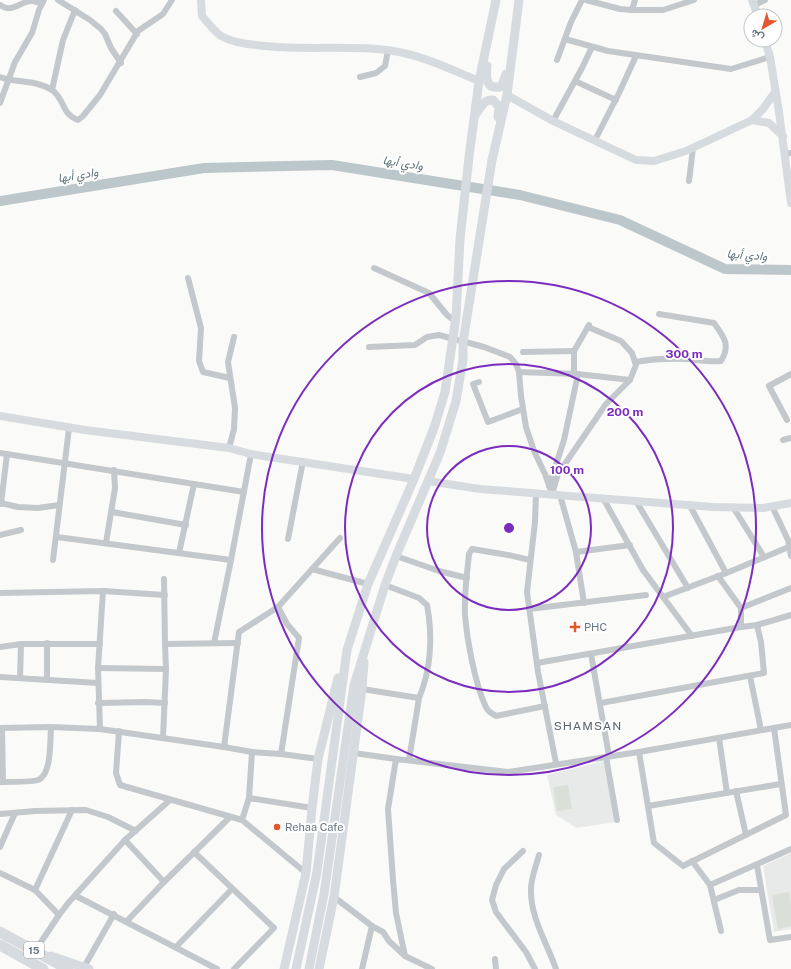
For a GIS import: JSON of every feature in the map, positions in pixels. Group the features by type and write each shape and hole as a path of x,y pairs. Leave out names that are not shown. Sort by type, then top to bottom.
{"highway":[{"name":"15","path":"0,932 68,969"},
{"name":"15","path":"0,945 43,969"}],"main road":[{"path":"284,969 306,873 318,759 333,694 368,584 414,478 434,428 445,392 456,317 460,239 469,157 479,82 496,0"},
{"path":"309,969 324,894 354,685 385,585 440,453 456,402 463,342 492,160 507,95 519,0"},
{"path":"488,39 486,80 489,85 494,88 500,87 503,83 512,55"},
{"path":"475,115 484,102 493,100 497,103 499,107 497,139"},
{"path":"319,969 334,896 354,753 366,645"},
{"path":"296,969 317,872 346,650"},
{"path":"318,759 322,832"},
{"path":"332,837 350,779"},
{"path":"36,951 86,968"},
{"path":"26,960 38,969"}],"street":[{"path":"58,0 90,20 100,29 105,34 111,48 121,63"},
{"path":"0,77 8,80 19,80 37,84 52,90 58,94 66,112 70,117 78,120 84,116 100,95 121,63 138,31 163,14 172,0"},
{"path":"201,0 202,16 220,35 236,42 276,48 356,48 388,50 409,54 432,61 479,82"},
{"path":"557,60 582,0"},
{"path":"586,0 620,9 632,10 663,10 694,0"},
{"path":"632,10 635,0"},
{"path":"754,3 766,0"},
{"path":"0,5 3,8 12,9 31,1 43,2 32,33 15,62 0,104"},
{"path":"52,90 63,40 75,10"},
{"path":"116,11 137,34"},
{"path":"565,39 608,51 730,69 770,58"},
{"path":"553,121 592,47"},
{"path":"767,48 783,136 788,153 791,203"},
{"path":"360,77 376,73 385,66 388,50"},
{"path":"595,140 616,100 636,56"},
{"path":"575,81 616,100"},
{"path":"507,95 553,121 636,160 654,161 693,148 752,120 763,109 775,92"},
{"path":"752,120 769,123 783,136"},
{"path":"689,181 693,148"},
{"path":"374,268 429,293 447,315 451,318 456,317"},
{"path":"188,278 201,328 199,362 203,372 230,378"},
{"path":"635,362 652,359 685,359 714,362 721,361 726,354 726,344 722,334 714,323 659,314"},
{"path":"549,486 564,440 576,374 574,351 589,325 621,340 632,353 636,365 630,380 606,404 558,474 552,494"},
{"path":"369,347 415,345 427,337 439,335 510,356 516,364 519,372 526,427 534,451 545,474 552,494"},
{"path":"229,448 234,429 235,408 228,362 234,337"},
{"path":"523,352 574,351"},
{"path":"519,372 576,374 630,380"},
{"path":"787,420 768,386 791,374"},
{"path":"479,382 473,384 488,422 523,409"},
{"path":"0,416 69,428 229,448 251,454 414,478"},
{"path":"53,560 57,537 59,505 69,428"},
{"path":"783,440 791,438"},
{"path":"0,453 64,462 244,492"},
{"path":"7,454 0,504 38,508 59,505"},
{"path":"214,643 251,454"},
{"path":"288,539 303,461"},
{"path":"106,544 115,488 114,470"},
{"path":"428,481 480,489 713,507 764,508 791,503"},
{"path":"179,553 194,484"},
{"path":"536,493 527,592 537,663 556,763"},
{"path":"560,495 576,552 584,603"},
{"path":"603,498 643,570 692,636"},
{"path":"636,501 688,588"},
{"path":"689,504 726,573"},
{"path":"772,506 788,540 791,556"},
{"path":"733,507 764,557"},
{"path":"112,512 186,525"},
{"path":"0,535 21,530"},
{"path":"57,537 231,560"},
{"path":"224,747 238,643 238,632 278,607 340,538"},
{"path":"576,552 630,545"},
{"path":"663,597 726,573 790,546"},
{"path":"530,560 472,549 469,554 465,595 466,623 471,654 485,706 490,712 496,716 545,706"},
{"path":"396,556 439,571 467,578"},
{"path":"312,569 368,584"},
{"path":"718,576 741,608 741,627"},
{"path":"163,738 166,669 164,644 164,579"},
{"path":"385,585 419,598 427,606 430,635 429,661 425,684 418,698 409,760"},
{"path":"741,608 791,588"},
{"path":"0,593 103,591 165,595"},
{"path":"100,729 98,668 103,591"},
{"path":"529,609 646,595"},
{"path":"278,607 287,624 299,638 281,754"},
{"path":"537,663 741,627 757,626 791,615"},
{"path":"601,703 764,673 761,642 757,626"},
{"path":"0,647 21,644 47,643 100,644"},
{"path":"47,643 47,679"},
{"path":"164,644 238,643"},
{"path":"20,678 21,644"},
{"path":"592,654 601,703 607,756 617,820"},
{"path":"98,668 166,669"},
{"path":"750,676 760,730"},
{"path":"0,677 98,683"},
{"path":"362,689 418,698"},
{"path":"98,703 165,703"},
{"path":"354,753 508,772 556,763 639,752 791,724"},
{"path":"51,727 48,767 45,775 39,780 2,782 1,728 51,727 100,729 252,752 318,759"},
{"path":"639,752 654,843 683,866 786,816 774,728"},
{"path":"119,731 116,773 120,785 242,820 306,873"},
{"path":"719,738 726,793"},
{"path":"242,820 249,798 252,752"},
{"path":"396,759 388,809 395,899 405,956"},
{"path":"648,806 781,784"},
{"path":"736,791 746,835"},
{"path":"249,798 312,808"},
{"path":"36,951 59,915 125,840 170,800"},
{"path":"35,890 72,810"},
{"path":"0,814 35,811 86,810 108,817 136,831"},
{"path":"0,847 15,813"},
{"path":"127,921 230,817"},
{"path":"125,840 164,882"},
{"path":"710,885 791,849"},
{"path":"523,851 504,869 496,885 492,900 496,912 526,952 535,969"},
{"path":"194,852 274,928 234,969"},
{"path":"539,855 530,887 532,905 556,969"},
{"path":"692,861 710,885 721,931"},
{"path":"757,865 770,940 791,936"},
{"path":"0,873 35,890 59,915"},
{"path":"176,946 232,889"},
{"path":"714,900 739,890 761,890"},
{"path":"76,896 176,946 217,969"},
{"path":"334,896 372,926 383,932 389,941 405,956 432,969"},
{"path":"86,968 114,914"},
{"path":"362,969 372,926"},
{"path":"495,959 496,969"}],"shaded area":[{"path":"604,761 615,822 577,828 556,815 547,775"},
{"path":"568,785 572,809 557,811 553,787"},
{"path":"791,853 791,929 774,932 763,866"},
{"path":"789,892 791,926 778,929 772,895"}],"waterway":[{"name":"وادي أبها","path":"0,201 204,168 332,165 520,195 620,220 725,269 791,270"}],"place":[{"name":"PHC","path":"575,627"},
{"name":"Rehaa Cafe","path":"277,827"}],"district":[{"name":"SHAMSAN","path":"588,726"}]}
